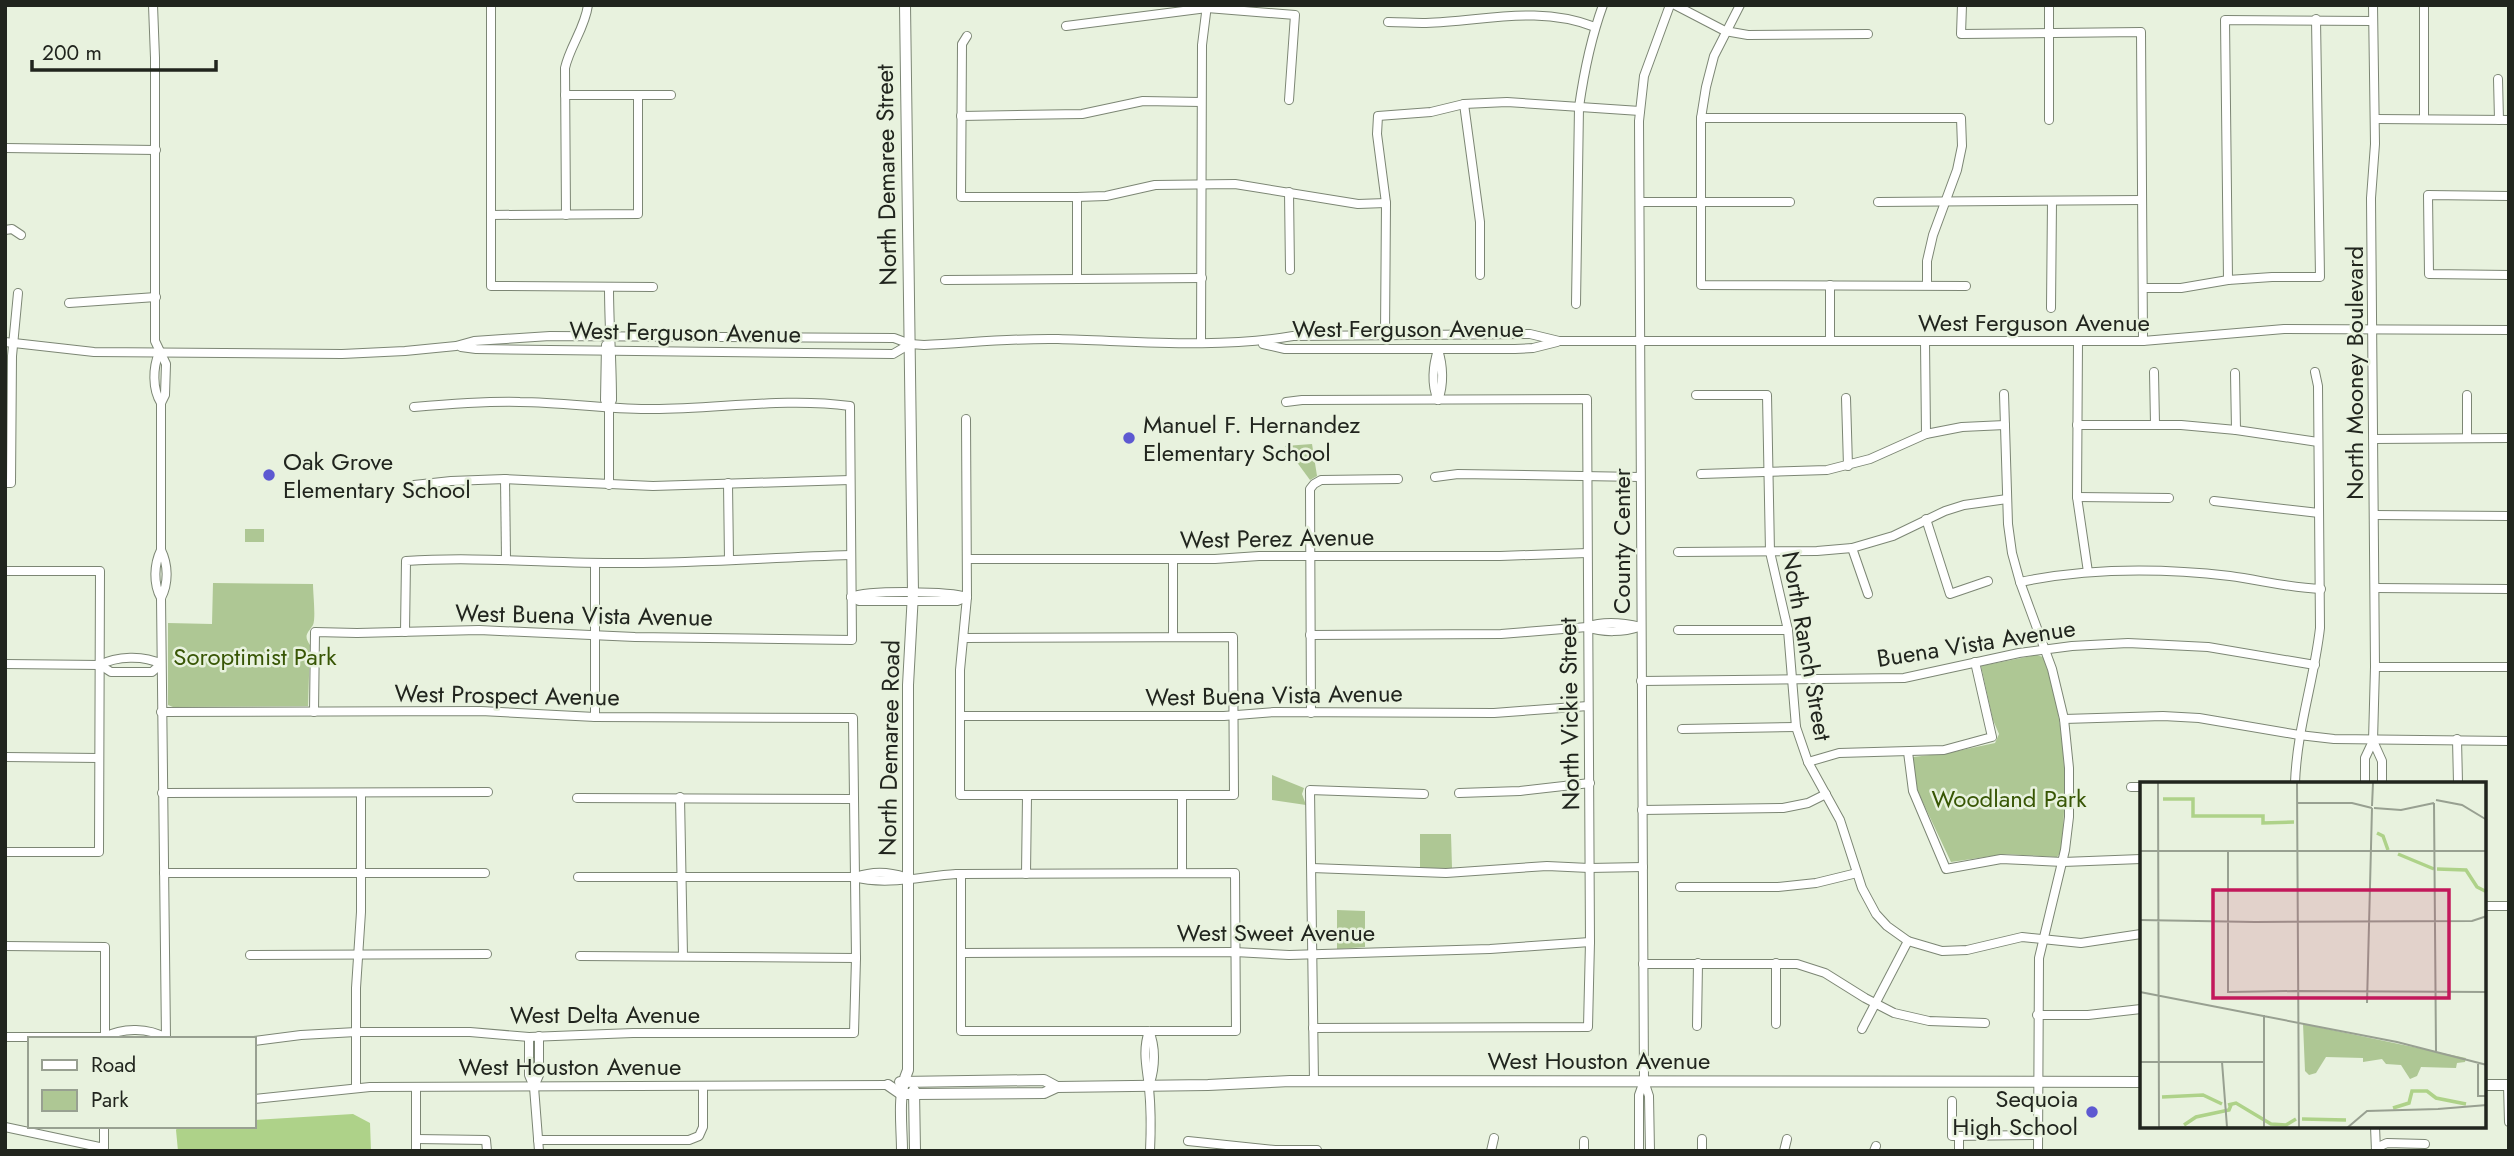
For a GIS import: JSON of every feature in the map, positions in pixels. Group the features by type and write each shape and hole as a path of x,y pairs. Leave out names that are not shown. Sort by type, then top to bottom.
{"main road":[{"name":"North Demaree Street","path":"905,5 910,344"},
{"name":"North Demaree Road","path":"902,1151 901,1094 908,1077 908,685 913,597 910,344"},
{"name":"West Houston Avenue","path":"888,1086 908,1077 1044,1080 1057,1087"},
{"path":"908,1077 915,1094 915,1151"},
{"name":"West Houston Avenue","path":"901,1094 1044,1093 1057,1087 1314,1082 2140,1082"},
{"path":"2486,1085 2509,1085"},
{"path":"888,1086 901,1094"}],"street":[{"path":"153,5 156,150 155,341 159,353 155,364 156,396 161,403 161,550 166,560 166,589 161,598 165,1037"},
{"path":"491,5 491,286 653,287"},
{"path":"566,215 565,95 568,57 588,5"},
{"path":"1576,304 1579,107 1583,77 1603,5"},
{"name":"County Center","path":"1650,1151 1649,1096 1644,1081 1640,111 1644,76 1670,5"},
{"path":"1675,5 1725,31 1748,35 1868,34"},
{"path":"1740,5 1714,56 1701,118 1701,285 1966,286"},
{"path":"1962,5 1961,34 2141,33 2143,341"},
{"path":"2049,5 2049,120"},
{"name":"North Mooney Boulevard","path":"2365,782 2365,758 2373,741 2375,667 2371,198 2375,119 2373,5"},
{"path":"2424,5 2424,119"},
{"path":"1201,342 1202,45 1207,7"},
{"path":"1066,26 1207,7 1295,15 1289,100"},
{"path":"1388,22 1427,23 1544,15 1572,18 1595,27"},
{"path":"2144,288 2181,288 2228,280 2272,277 2320,277 2316,19"},
{"path":"2228,280 2225,20 2373,21"},
{"path":"967,36 962,44 961,197 1106,196 1155,185 1235,184 1358,204 1386,203"},
{"path":"2498,79 2499,120"},
{"path":"565,95 671,95"},
{"path":"491,215 638,215 638,95"},
{"path":"961,117 1072,115 1143,102 1201,102"},
{"path":"1385,335 1386,203 1377,134 1378,116 1431,112 1464,104 1507,102 1640,111"},
{"path":"1464,104 1480,222 1480,275"},
{"path":"1701,118 1961,118 1962,146 1957,170 1944,201 1927,261 1927,285"},
{"path":"2375,119 2509,120"},
{"path":"5,148 156,150"},
{"path":"1289,192 1290,270"},
{"path":"2509,196 2428,195 2429,274 2509,275"},
{"path":"1077,197 1077,279"},
{"path":"1878,202 2142,200"},
{"path":"2051,308 2052,201"},
{"path":"1640,202 1790,202"},
{"path":"5,230 12,229 21,235"},
{"path":"946,280 1202,278"},
{"path":"1830,285 1830,341"},
{"path":"609,287 609,350 605,400 609,407 609,485"},
{"path":"8,483 9,342 18,293"},
{"path":"69,303 156,297"},
{"name":"West Ferguson Avenue","path":"9,342 76,351 354,354 456,346 505,338 609,336 894,338 910,344 1044,339 1257,342 1293,336 1530,334 1559,341 1925,342 2143,341 2195,338 2254,330 2509,330"},
{"name":"West Ferguson Avenue","path":"1257,342 1285,349 1438,349 1533,348 1559,341"},
{"path":"2078,341 2077,497 2088,572"},
{"path":"1925,342 1926,434"},
{"name":"West Ferguson Avenue","path":"456,346 476,349 893,354 910,344"},
{"path":"1286,402 1438,400 1434,392 1434,360 1438,349"},
{"path":"2154,372 2155,424"},
{"path":"2295,782 2299,735 2320,628 2318,386 2315,372"},
{"path":"2235,373 2236,430"},
{"path":"2004,394 2007,499 2012,553 2020,582 2046,649 2064,719 2069,759 2070,802 2063,862 2039,958 2038,1151"},
{"name":"North Ranch Street","path":"1696,395 1768,395 1770,552 1788,630 1796,727 1808,762 1846,834 1867,901 1887,926 1908,941"},
{"path":"2467,395 2467,438"},
{"path":"1846,398 1848,466"},
{"name":"North Vickie Street","path":"1313,1028 1588,1027 1590,783 1587,399 1438,400"},
{"path":"414,407 521,402 664,409 765,403 850,406 851,597 859,601 913,597 957,601 967,597"},
{"path":"964,638 1233,637 1234,795 960,795 960,663 968,559 966,419"},
{"path":"2077,425 2155,424 2236,430 2318,442"},
{"path":"1701,474 1802,472 1848,466 1926,434 1962,427 2005,425"},
{"path":"2374,439 2509,438"},
{"path":"1435,477 1458,474 1640,477"},
{"path":"414,485 505,479 653,486 850,480"},
{"path":"505,479 506,558"},
{"path":"1311,713 1310,493 1314,484 1326,480 1398,479"},
{"path":"728,483 729,560"},
{"path":"2077,497 2169,498"},
{"path":"1678,552 1817,551 1852,548 1893,536 1926,519 1964,505 2007,499"},
{"path":"2214,501 2319,513"},
{"path":"2374,515 2509,516"},
{"path":"1926,519 1950,594 1988,581"},
{"path":"1852,548 1860,578 1868,594"},
{"name":"West Perez Avenue","path":"968,559 1500,556 1587,553"},
{"path":"405,632 406,561 506,558 595,563 684,563 851,555"},
{"path":"1173,559 1173,637"},
{"path":"595,563 595,717"},
{"path":"5,570 100,571 99,852 5,852"},
{"path":"2020,582 2088,572 2207,574 2321,589"},
{"path":"2375,588 2509,589"},
{"name":"West Buena Vista Avenue","path":"314,712 315,632 479,630 595,636 852,640 851,597"},
{"path":"1310,635 1502,634 1587,627 1596,630 1629,630 1641,627"},
{"path":"1678,630 1788,630"},
{"name":"Buena Vista Avenue","path":"1641,681 1904,678 2046,649 2103,644 2165,643 2244,651 2315,664"},
{"path":"5,664 100,665 111,659 152,659 161,664"},
{"path":"131,659 131,672"},
{"path":"1808,762 1839,752 1944,750 1992,737 1975,662"},
{"path":"100,665 111,672 152,672 161,664"},
{"path":"2375,667 2509,667"},
{"name":"West Buena Vista Avenue","path":"960,716 1233,715 1274,712 1494,713 1588,706"},
{"name":"West Prospect Avenue","path":"161,712 481,710 595,717 853,718 854,799"},
{"path":"2064,719 2132,715 2199,718 2299,735 2373,741 2509,741"},
{"path":"1682,729 1796,727"},
{"path":"2458,739 2458,782"},
{"name":"North Mooney Boulevard","path":"2373,741 2382,761 2382,782"},
{"path":"1908,752 1913,790 1946,869 2001,859 2063,862 2140,859"},
{"path":"5,757 99,758"},
{"path":"1460,793 1520,791 1590,783"},
{"path":"2131,787 2140,787"},
{"path":"1314,1082 1310,790 1424,794"},
{"path":"162,793 488,792"},
{"path":"356,1088 358,955 361,928 361,793"},
{"path":"1642,810 1783,808 1808,803 1826,794"},
{"path":"1182,795 1182,873"},
{"path":"1027,796 1027,874"},
{"path":"680,797 682,956"},
{"path":"577,798 854,799 856,958 580,956"},
{"path":"1312,867 1438,873 1547,866 1589,869 1643,867"},
{"path":"164,873 485,873"},
{"path":"578,877 854,877 866,881 894,881 908,877 961,874 1235,873 1236,1031 961,1031 961,874"},
{"path":"1680,887 1779,887 1816,883 1857,873"},
{"path":"2486,906 2509,906"},
{"path":"1862,1029 1908,941 1933,949 1956,951 2012,938 2081,943 2140,934"},
{"name":"West Sweet Avenue","path":"961,953 1235,952 1275,955 1490,949 1590,942"},
{"path":"5,946 105,947 106,1037"},
{"path":"250,955 487,954"},
{"name":"West Delta Avenue","path":"256,1041 356,1032 470,1032 528,1037 633,1033 854,1033 856,958"},
{"path":"1697,1026 1698,963"},
{"path":"1776,963 1776,1024"},
{"path":"1643,964 1797,964 1816,969 1895,1013 1929,1021 1985,1023"},
{"path":"2037,1015 2088,1015 2140,1009"},
{"path":"107,1037 116,1031 134,1035 154,1031 163,1037"},
{"path":"1149,1031 1145,1072 1149,1086 1150,1151"},
{"path":"534,1087 539,1075 539,1036"},
{"path":"5,1037 28,1037"},
{"path":"528,1037 529,1075 534,1087 539,1151"},
{"name":"County Center","path":"1639,1151 1639,1095 1644,1081"},
{"path":"2509,1085 2509,1122"},
{"name":"West Houston Avenue","path":"256,1098 356,1088 888,1086"},
{"path":"416,1087 416,1151"},
{"path":"538,1140 689,1140 699,1136 703,1127 703,1087"},
{"path":"1952,1101 1952,1136 2038,1135"},
{"path":"5,1126 104,1148 104,1128"},
{"path":"2375,1128 2376,1149 2387,1143 2425,1144"},
{"path":"1959,1136 1959,1151"},
{"path":"1491,1151 1494,1138"},
{"path":"416,1139 486,1140 487,1151"},
{"path":"1702,1139 1702,1151"},
{"path":"1784,1151 1787,1139"},
{"path":"1188,1141 1217,1147 1317,1150"}],"green space":[{"path":"1312,444 1317,476 1310,480 1285,446"},
{"path":"245,529 264,529 264,542 245,542"},
{"name":"Soroptimist Park","path":"213,583 313,584 314,622 307,636 310,645 308,706 168,705 168,623 212,624"},
{"name":"Woodland Park","path":"2037,655 2043,657 2051,681 2061,729 2064,803 2061,852 2057,857 2006,854 1951,862 1918,792 1911,759 1995,743 1999,734 1993,720 1981,666"},
{"path":"1272,775 1304,788 1302,794 1306,805 1272,800"},
{"path":"1420,834 1451,834 1452,868 1420,868"},
{"path":"1337,910 1365,911 1365,947 1337,949"}],"shaded area":[{"path":"353,1114 370,1123 371,1151 178,1151 177,1128 256,1128 256,1120"}],"place":[{"name":"Manuel F. Hernandez Elementary School","path":"1129,438"},
{"name":"Oak Grove Elementary School","path":"269,475"},
{"name":"Sequoia High School","path":"2092,1112"}]}
